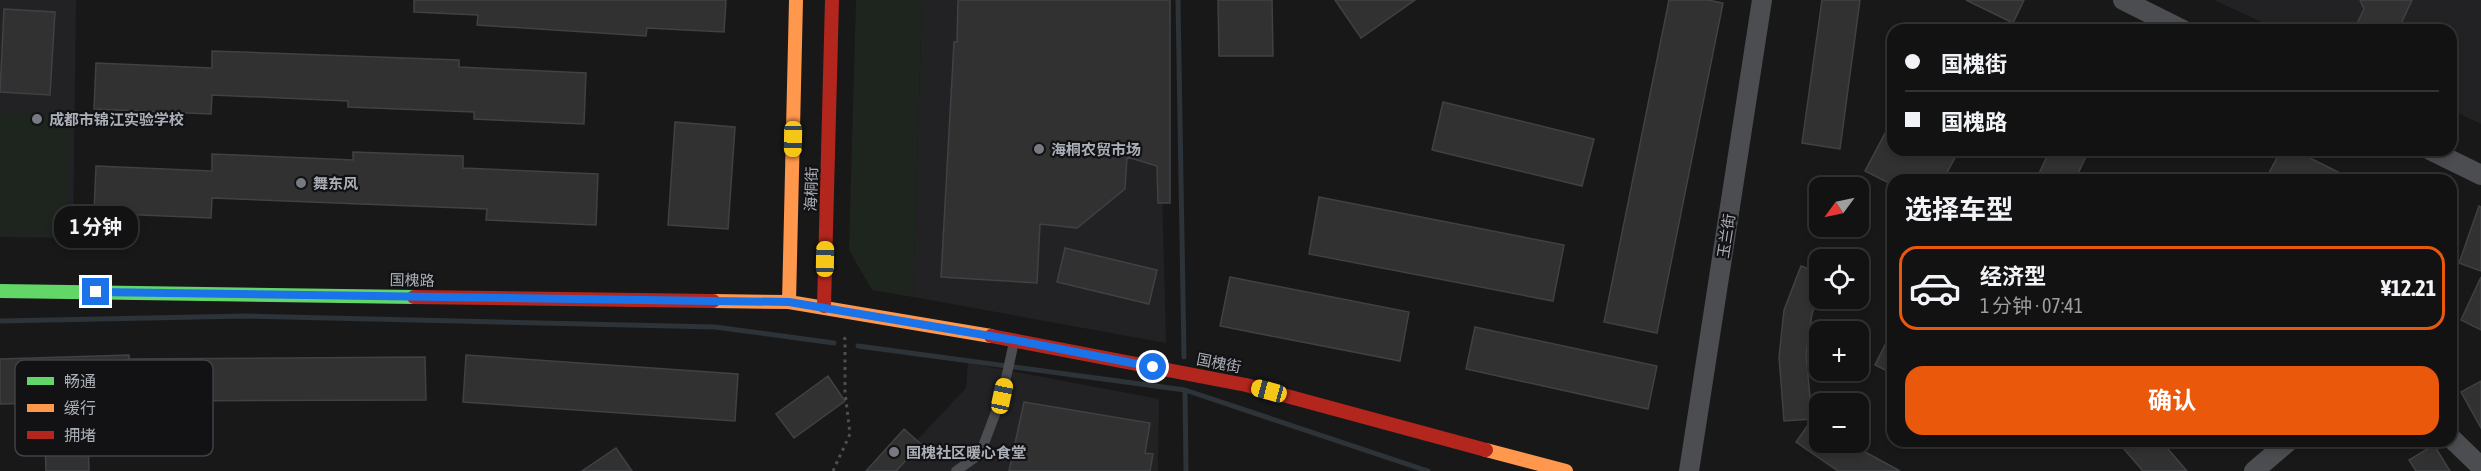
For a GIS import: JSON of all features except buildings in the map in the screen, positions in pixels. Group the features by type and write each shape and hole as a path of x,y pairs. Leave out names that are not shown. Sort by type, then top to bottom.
{"street":[{"name":"海桐街","path":"789,302 796,0"},
{"name":"海桐街","path":"824,306 832,0"},
{"name":"玉兰街","path":"1689,471 1762,0"},
{"path":"2123,0 2171,24"},
{"path":"2442,156 2481,175"},
{"name":"国槐路","path":"0,291 789,302 824,306"},
{"name":"国槐街","path":"824,306 1246,385 1566,471"},
{"path":"2457,444 2481,467"},
{"path":"2254,471 2282,447"}],"lane":[{"path":"956,471 980,454 1002,396 1014,340"}],"path":[{"path":"833,471 850,434 845,392 845,339 840,331"}],"shaded area":[{"name":"成都市锦江实验学校","path":"0,0 76,0 73,238 0,237"},
{"path":"856,0 922,0 913,297 872,290 849,250"},
{"name":"海桐农贸市场","path":"922,0 1157,0 1166,343 913,297"},
{"path":"2214,0 2481,0 2481,124 2457,113 2457,24 2266,24"},
{"path":"0,113 70,115 67,234 0,232"},
{"path":"968,363 1159,399 1158,471 888,471 966,388"}],"waterway":[{"path":"1178,0 1184,357"},
{"path":"0,321 247,316 715,327 834,343"},
{"path":"858,346 1185,390 1428,471"},
{"path":"1185,390 1186,471"}],"traffic: fast":[{"path":"0,291 414,297"}],"traffic: slow":[{"path":"789,302 796,0"},
{"path":"713,301 789,302 991,336"},
{"path":"1486,450 1566,471"}],"traffic: jam":[{"path":"824,306 832,0"},
{"path":"414,297 713,301"},
{"path":"991,336 1246,385 1486,450"}],"place":[{"name":"成都市锦江实验学校","path":"37,119"},
{"name":"海桐农贸市场","path":"1039,149"},
{"name":"舞东风","path":"301,183"},
{"name":"国槐社区暖心食堂","path":"894,452"}],"route":[{"path":"96,292 789,302 824,306 1153,367"}]}
